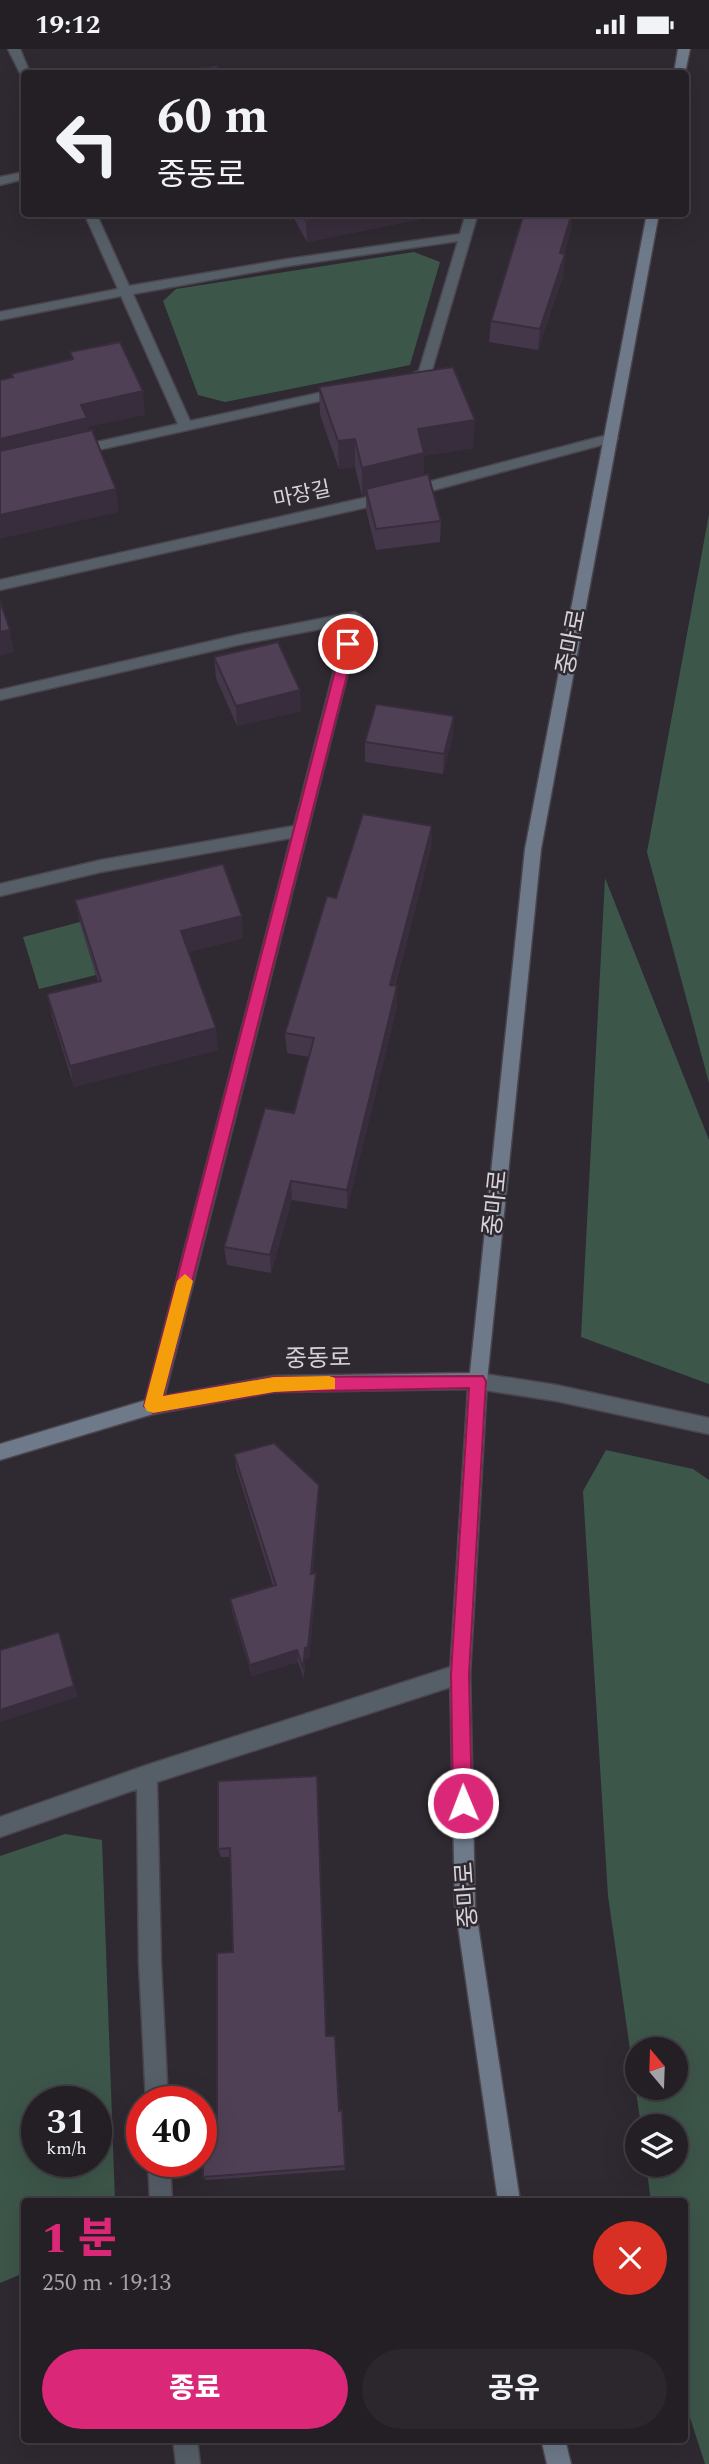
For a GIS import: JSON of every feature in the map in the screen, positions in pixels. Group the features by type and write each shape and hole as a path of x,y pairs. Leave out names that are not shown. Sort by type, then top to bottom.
{"street":[{"path":"14,49 24,70"},
{"path":"680,70 684,49"},
{"path":"0,181 21,177"},
{"path":"92,217 186,426"},
{"path":"398,380 425,374 470,217"},
{"name":"중마로","path":"509,2198 465,1905 460,1674 478,1381 533,849 652,217"},
{"path":"0,316 125,290 340,253 463,237"},
{"path":"66,453 358,389"},
{"name":"마장길","path":"0,585 390,497 611,438"},
{"path":"0,695 242,639 355,617 153,1406"},
{"path":"0,890 101,866 300,831"},
{"path":"478,1381 556,1393 709,1426"},
{"name":"중동로","path":"0,1452 153,1406 274,1384 478,1381"},
{"path":"0,1827 147,1775 460,1674"},
{"path":"147,1775 155,2086"},
{"path":"160,2177 162,2198"},
{"path":"185,2443 188,2464"},
{"path":"554,2443 559,2464"}],"green space":[{"path":"414,252 440,262 410,365 225,402 198,395 163,301 176,289"},
{"path":"709,514 709,1083 647,852"},
{"path":"605,878 709,1140 709,1384 581,1337"},
{"path":"80,922 96,975 39,989 23,937"},
{"path":"606,1450 693,1469 709,1480 709,2464 705,2464 688,2411 688,2198 651,2198 648,2177 688,2177 688,2114 639,2114 637,2100 688,2100 688,2037 628,2037 608,1896 583,1491"},
{"path":"65,1834 102,1840 111,2086 21,2086 21,2177 112,2177 112,2118 115,2198 21,2198 21,2274 0,2283 0,1856"}],"building":[{"path":"217,66 218,70 193,70"},
{"path":"304,217 324,217 306,221"},
{"path":"523,217 571,217 560,253 565,254 540,329 491,321"},
{"path":"120,342 143,391 81,405 87,418 0,439 0,380 13,377 11,374 73,359 70,352"},
{"path":"453,367 475,420 418,429 424,453 362,468 355,439 338,441 319,387"},
{"path":"92,430 116,489 0,515 0,451"},
{"path":"428,474 441,521 376,529 366,489"},
{"path":"0,601 10,630 0,632"},
{"path":"278,642 300,690 236,706 214,657"},
{"path":"376,704 454,716 444,754 365,742"},
{"path":"363,814 432,826 390,985 397,986 347,1190 291,1181 270,1255 224,1247 265,1108 294,1113 314,1038 285,1033 327,896 336,898"},
{"path":"223,864 242,916 181,931 216,1028 70,1066 47,994 101,981 75,900"},
{"path":"274,1443 319,1485 311,1574 316,1573 308,1647 305,1648 303,1668 297,1650 250,1665 230,1599 276,1585 234,1454"},
{"path":"59,1632 74,1686 0,1710 0,1650"},
{"path":"317,1776 326,2036 335,2036 345,2166 217,2176 217,1953 233,1952 230,1848 218,1849 218,1781"}],"slow traffic":[{"path":"185,1281 153,1406 274,1384 329,1383"}],"route":[{"path":"348,644 153,1406 274,1384 478,1381 460,1674 463,1803"}]}
